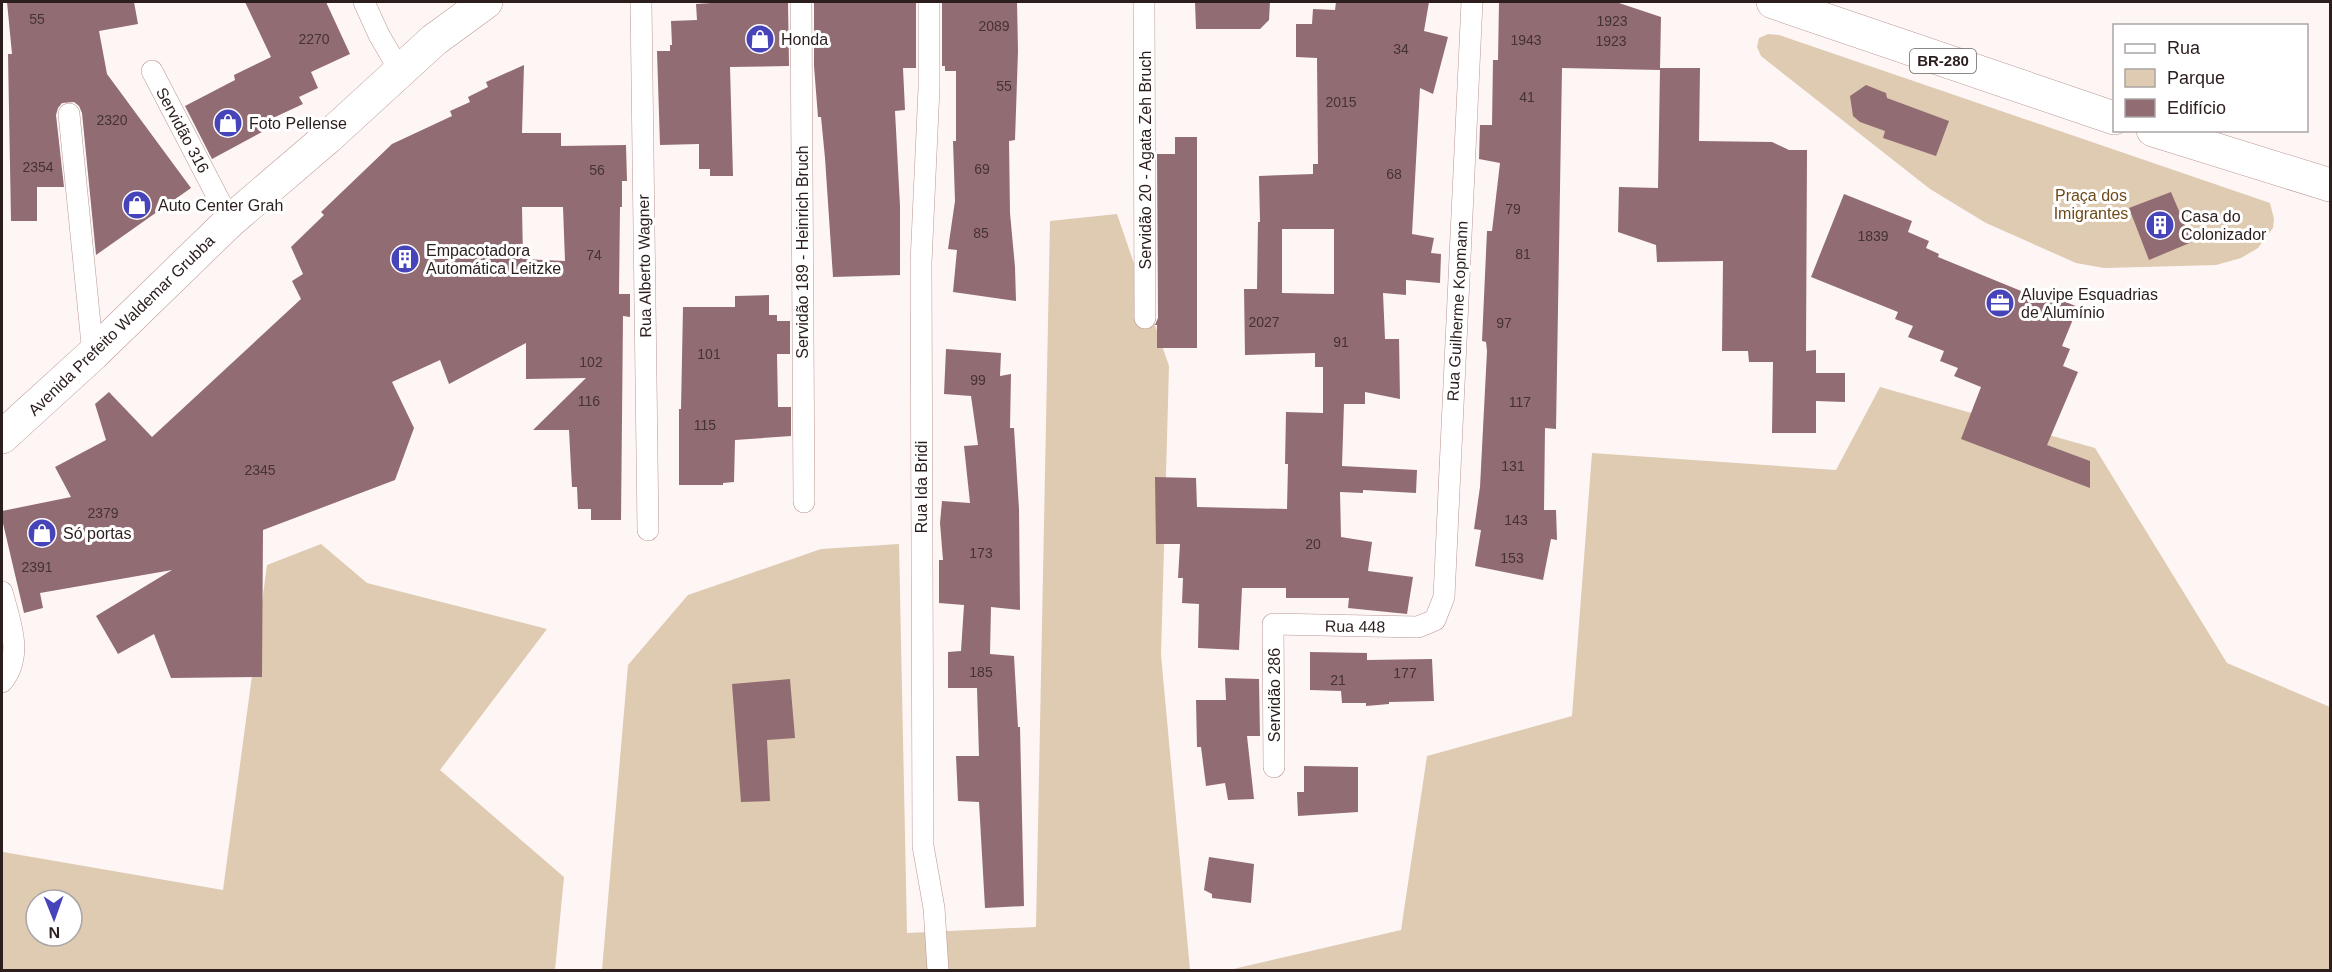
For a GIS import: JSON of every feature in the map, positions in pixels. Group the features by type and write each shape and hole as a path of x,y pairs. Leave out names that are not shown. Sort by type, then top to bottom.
{"highway":[{"name":"Avenida Prefeito Waldemar Grubba","path":"2,437 93,354 230,221 327,138 434,40 486,2"},
{"name":"BR-280","path":"1773,2 2113,117"},
{"path":"2159,132 2331,185"}],"street":[{"path":"363,2 400,71"},
{"name":"Rua Alberto Wagner","path":"641,2 648,530"},
{"name":"Servidão 189 - Heinrich Bruch","path":"801,2 804,502"},
{"name":"Rua Ida Bridi","path":"929,2 929,88 921,263 923,835 925,867 936,929 938,970"},
{"name":"Servidão 20 - Agata Zeh Bruch","path":"1144,2 1145,318"},
{"name":"Rua Guilherme Kopmann","path":"1435,620 1444,597 1472,2"},
{"name":"Servidão 316","path":"152,71 230,221"},
{"path":"69,114 93,354"},
{"path":"2,592 15,650 9,673 2,682"},
{"name":"Rua 448","path":"1274,624 1418,627 1435,620"},
{"name":"Servidão 286","path":"1274,624 1274,767"}],"green space":[{"name":"Praça dos Imigrantes","path":"1768,34 1779,35 2270,203 2274,219 2273,228 2258,248 2241,258 2216,265 2104,268 2076,263 1986,223 1930,189 1761,56 1757,47 1759,38"},
{"path":"1117,214 1169,366 1161,655 1190,970 602,970 628,665 688,595 821,549 899,544 907,933 1036,927 1050,221"},
{"path":"1880,387 2095,448 2227,663 2330,707 2330,970 1229,970 1401,930 1427,756 1572,716 1592,453 1836,470"},
{"path":"321,544 367,583 547,629 440,770 564,877 555,970 2,970 3,852 223,890 267,565"}],"building":[{"path":"7,2 134,2 138,24 99,31 107,74 191,188 96,255 82,113 74,102 62,103 56,115 64,187 37,187 37,221 11,221 8,54 12,54"},
{"path":"245,2 326,2 350,54 311,72 318,88 299,97 303,104 258,125 262,132 212,159 185,106 235,80 234,75 271,57"},
{"path":"788,2 789,66 730,67 733,176 710,176 710,169 699,169 699,144 660,145 657,51 670,51 671,21 697,20 696,4"},
{"path":"814,2 916,2 916,68 903,68 905,110 895,111 900,206 900,275 833,277 825,158 821,117 818,117 814,66"},
{"path":"942,2 1017,2 1015,140 1009,141 1010,213 1016,301 953,292 957,250 948,249 955,201 953,141 956,141 956,71 945,71 945,66 942,66"},
{"path":"1195,2 1270,2 1269,20 1260,29 1196,29"},
{"path":"1336,2 1429,2 1424,31 1448,37 1433,94 1420,88 1412,234 1434,238 1431,253 1441,254 1440,283 1406,280 1406,295 1383,293 1385,339 1399,339 1400,399 1365,392 1365,404 1344,404 1342,466 1417,470 1416,493 1363,490 1363,493 1340,492 1341,537 1372,542 1368,571 1413,577 1407,614 1348,608 1349,598 1286,598 1286,588 1242,588 1239,650 1198,648 1199,604 1182,603 1183,578 1178,578 1180,544 1156,544 1155,477 1196,478 1197,507 1287,509 1286,412 1323,413 1323,367 1315,367 1315,353 1245,355 1244,289 1257,289 1258,222 1260,222 1259,176 1313,174 1313,164 1318,164 1317,58 1296,57 1296,24 1312,24 1313,9 1335,10","holes":["1282,229 1334,229 1334,294 1282,293"]},
{"path":"1499,2 1616,2 1661,17 1660,68 1700,68 1699,141 1772,142 1789,150 1807,150 1806,351 1816,350 1816,373 1845,373 1845,402 1816,401 1816,433 1772,433 1773,362 1749,362 1748,351 1722,351 1723,261 1657,262 1656,245 1618,232 1619,187 1658,188 1660,70 1562,68 1556,429 1545,428 1544,510 1556,510 1557,540 1551,539 1543,580 1475,566 1481,530 1474,529 1480,487 1487,351 1486,342 1482,341 1487,231 1492,231 1500,163 1479,159 1480,125 1492,125 1493,60 1498,60"},
{"path":"524,65 522,133 561,133 561,146 626,145 627,181 622,181 622,207 620,207 619,294 630,294 630,317 623,316 621,520 591,520 591,509 578,509 577,487 572,487 569,430 533,430 586,378 526,379 526,343 449,384 440,360 392,382 414,428 395,480 263,530 262,677 171,678 154,634 118,654 96,616 172,570 40,593 43,608 24,613 2,511 71,497 55,467 106,440 95,404 109,392 152,437 301,299 292,281 303,274 291,247 324,215 321,212 392,144 452,116 450,111 470,102 468,97 488,87 486,82","holes":["522,207 563,207 565,261 523,259"]},
{"path":"1866,85 1886,93 1887,98 1949,121 1936,156 1883,138 1885,131 1860,122 1853,116 1850,96"},
{"path":"1175,137 1197,137 1197,348 1157,348 1157,325 1155,325 1158,318 1157,154 1175,154"},
{"name":"Casa do Colonizador","path":"2171,192 2192,242 2149,260 2129,208"},
{"path":"1844,194 1912,221 1908,232 1929,241 1926,248 1939,254 1938,257 2031,295 2034,289 2078,307 2062,346 2070,349 2063,366 2078,372 2047,445 2090,461 2090,488 1961,439 1981,387 1954,376 1958,368 1940,361 1944,351 1908,337 1913,326 1895,319 1898,312 1811,277"},
{"path":"769,295 769,315 777,315 777,321 790,321 790,354 777,354 778,407 791,407 791,436 735,440 734,482 723,483 723,485 679,485 683,307 735,307 735,296"},
{"path":"946,349 1001,353 1000,376 1011,374 1010,428 1014,428 1019,509 1020,610 991,607 990,654 1014,656 1018,727 1020,727 1024,906 985,908 979,802 958,801 956,756 979,756 977,688 948,688 948,652 961,651 964,605 939,603 939,560 943,560 940,523 942,501 970,503 964,446 978,445 971,396 944,394"},
{"path":"1310,652 1367,653 1367,660 1432,659 1434,701 1389,702 1389,704 1366,706 1366,703 1342,703 1341,691 1310,690"},
{"path":"1225,678 1259,679 1260,736 1247,736 1254,799 1228,800 1225,783 1206,786 1201,747 1197,747 1196,700 1226,700"},
{"path":"790,679 795,738 767,740 770,801 741,802 732,684"},
{"path":"1304,766 1358,767 1358,812 1298,816 1297,792 1304,792"},
{"path":"1209,857 1254,864 1251,903 1212,898 1212,894 1204,890"}],"place":[{"name":"Honda","path":"760,39"},
{"name":"Foto Pellense","path":"228,123"},
{"name":"Auto Center Grah","path":"137,205"},
{"name":"Casa do Colonizador","path":"2160,225"},
{"name":"Empacotadora Automática Leitzke","path":"405,259"},
{"name":"Aluvipe Esquadrias de Alumínio","path":"2000,303"},
{"name":"Só portas","path":"42,533"}]}
